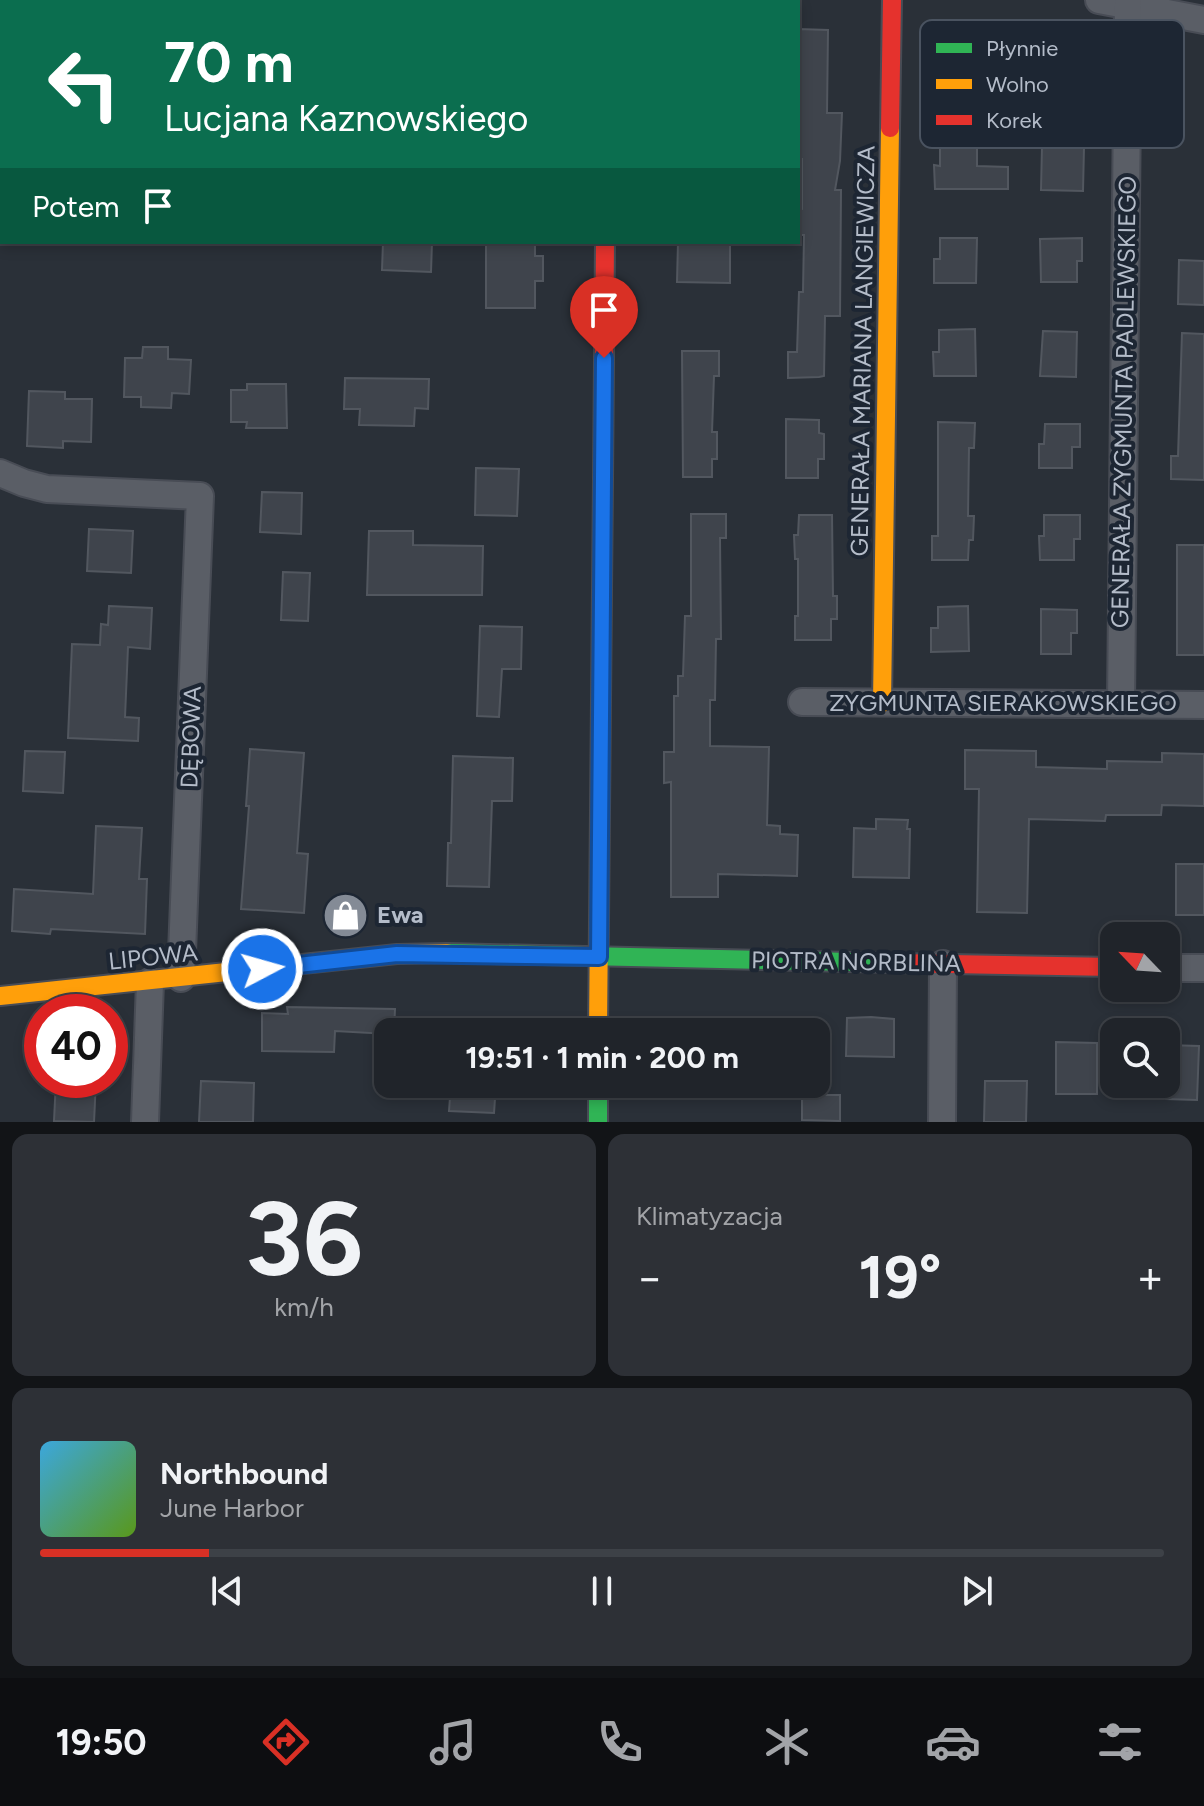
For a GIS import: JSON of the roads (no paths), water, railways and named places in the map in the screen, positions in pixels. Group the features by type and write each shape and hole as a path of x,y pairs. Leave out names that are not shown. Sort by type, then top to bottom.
{"street":[{"name":"GENERAŁA MARIANA LANGIEWICZA","path":"882,703 892,0"},
{"path":"1099,0 1204,20"},
{"name":"GENERAŁA ZYGMUNTA PADLEWSKIEGO","path":"1128,5 1128,20"},
{"name":"GENERAŁA ZYGMUNTA PADLEWSKIEGO","path":"1121,704 1127,148"},
{"path":"598,1018 605,244"},
{"name":"DĘBOWA","path":"0,473 47,489 200,496 181,978"},
{"name":"ZYGMUNTA SIERAKOWSKIEGO","path":"802,702 1204,705"},
{"name":"LIPOWA","path":"0,996 397,954 599,957"},
{"name":"PIOTRA NORBLINA","path":"599,957 1100,967"},
{"path":"942,1122 943,964"},
{"path":"1180,968 1204,968"},
{"path":"145,1122 150,982"},
{"path":"598,1098 598,1122"}],"place":[{"name":"Ewa","path":"346,915"}]}
